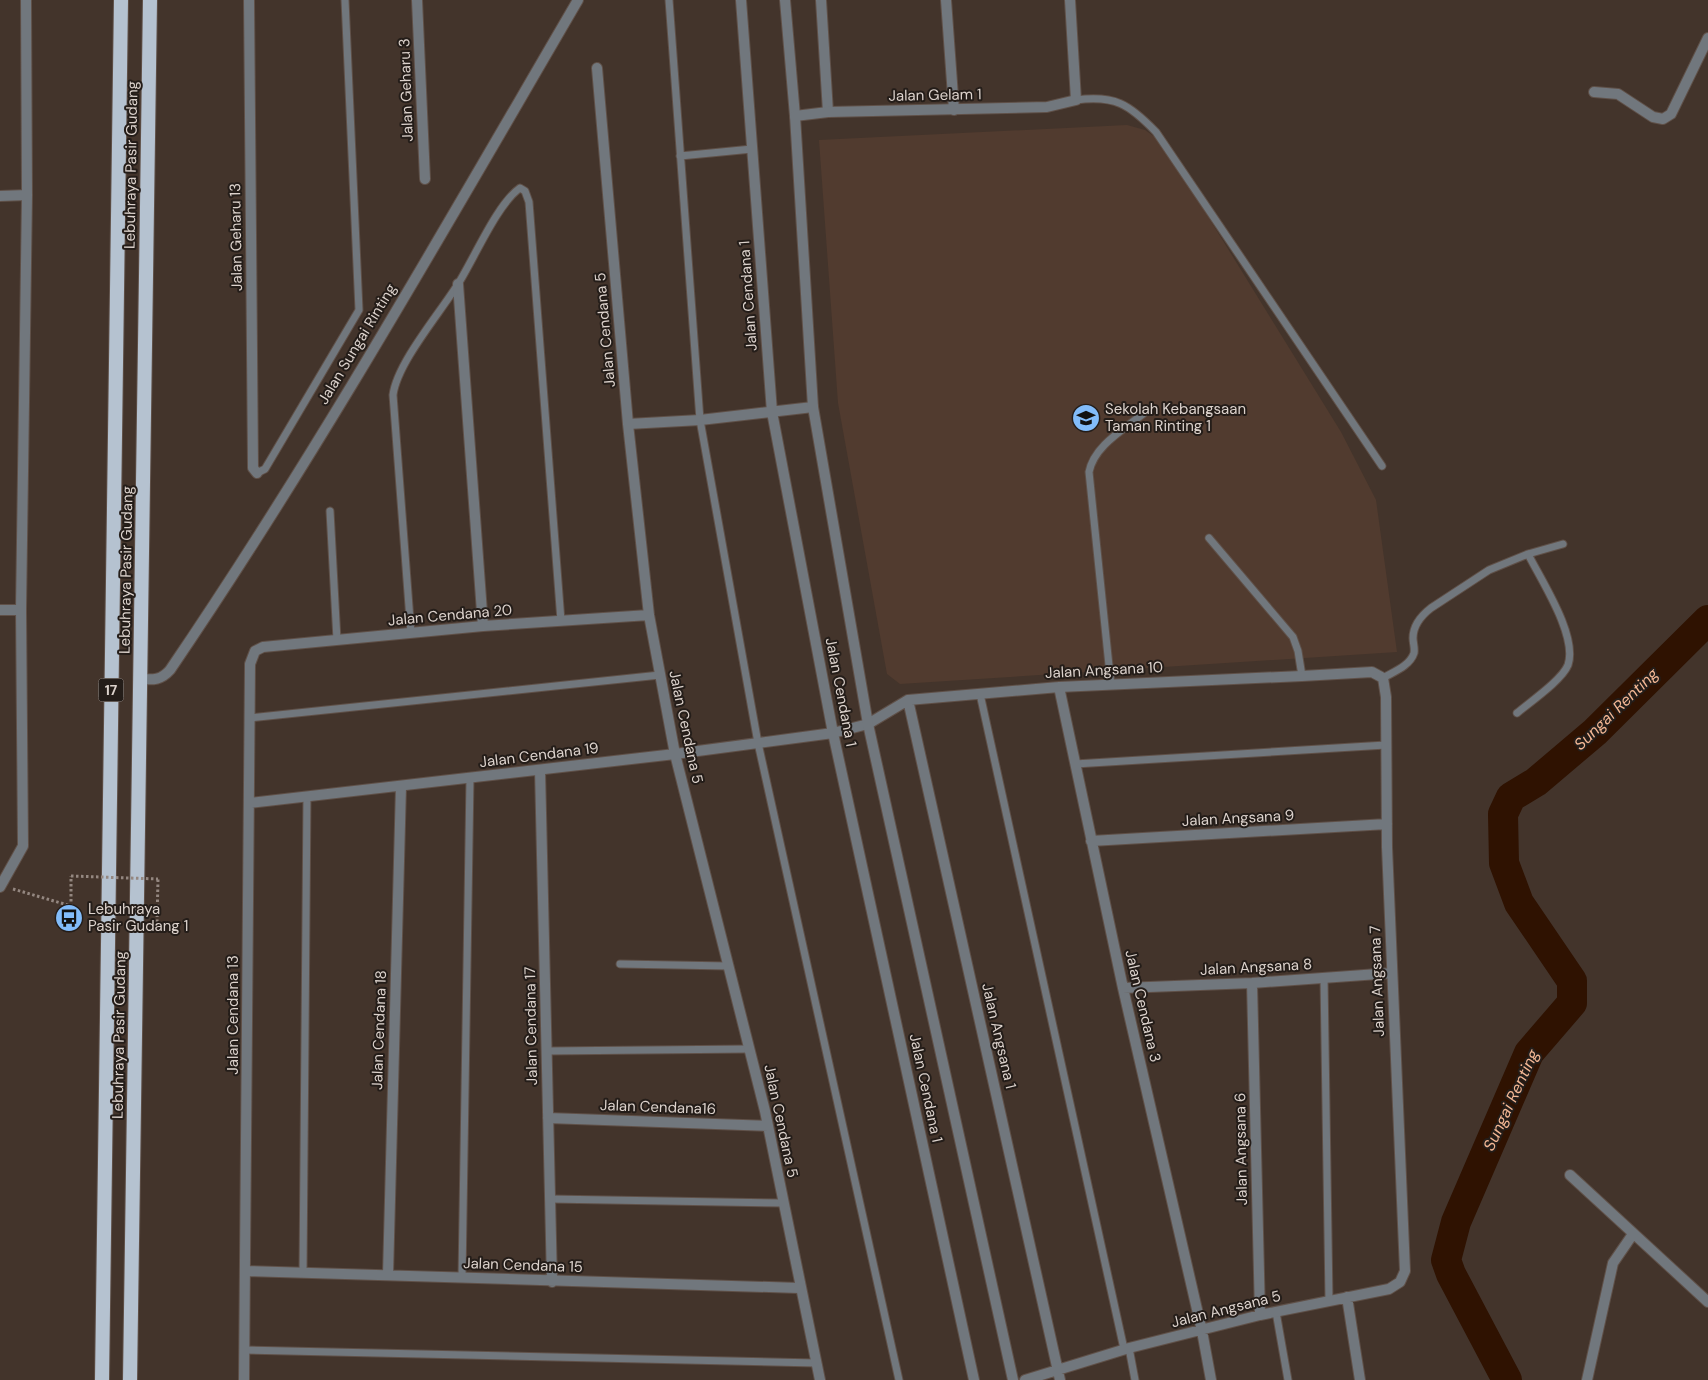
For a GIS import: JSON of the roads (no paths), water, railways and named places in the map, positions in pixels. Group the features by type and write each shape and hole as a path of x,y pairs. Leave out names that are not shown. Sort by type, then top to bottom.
{"highway":[{"name":"Lebuhraya Pasir Gudang","path":"102,1380 121,0"},
{"name":"Lebuhraya Pasir Gudang","path":"130,1380 150,0"}],"street":[{"path":"0,886 23,846 21,610 27,195 26,0"},
{"name":"Jalan Geharu 13","path":"249,0 253,468 257,473"},
{"name":"Jalan Geharu 3","path":"417,0 425,179"},
{"name":"Jalan Sungai Rinting","path":"141,679 156,680 164,677 234,576 427,259 578,0"},
{"name":"Jalan Cendana 1","path":"741,0 772,412 833,733 974,1380"},
{"name":"Jalan Cendana 1","path":"786,0 813,406 868,724 1013,1380"},
{"path":"821,0 828,112"},
{"path":"946,0 954,110"},
{"path":"1070,0 1076,100"},
{"path":"1594,92 1618,94 1653,117 1663,119 1671,114 1708,38"},
{"name":"Jalan Cendana 5","path":"597,68 628,424 649,615 674,754 768,1126 799,1288 820,1380"},
{"name":"Jalan Gelam 1","path":"795,116 828,112 1046,107 1076,100"},
{"path":"0,196 27,195"},
{"path":"458,284 484,626"},
{"path":"628,424 700,420 813,406"},
{"path":"0,610 21,610"},
{"name":"Jalan Cendana 20","path":"255,651 263,647 484,626 649,615"},
{"name":"Jalan Cendana 13","path":"244,1380 250,664 255,651"},
{"name":"Jalan Angsana 10","path":"833,733 868,724 908,700 1059,687 1372,672 1383,678"},
{"name":"Jalan Angsana 7","path":"1383,678 1386,697 1387,824 1405,1271 1400,1282"},
{"name":"Jalan Cendana 3","path":"1059,687 1122,988 1202,1331 1211,1380"},
{"name":"Jalan Angsana 1","path":"908,700 1060,1380"},
{"name":"Jalan Cendana 19","path":"249,803 674,754 833,733"},
{"name":"Jalan Cendana 17","path":"540,770 552,1282"},
{"name":"Jalan Cendana 18","path":"388,1275 402,786"},
{"name":"Jalan Angsana 9","path":"1091,841 1387,824"},
{"name":"Jalan Angsana 8","path":"1122,988 1252,983 1392,973"},
{"name":"Jalan Angsana 6","path":"1252,983 1260,1315"},
{"name":"Jalan Cendana16","path":"548,1118 768,1126"},
{"path":"1570,1175 1708,1302"},
{"path":"1587,1380 1613,1263 1633,1234"},
{"name":"Jalan Cendana 15","path":"246,1271 552,1282 799,1288"},
{"name":"Jalan Angsana 5","path":"1025,1380 1058,1368 1127,1348 1202,1331 1260,1315 1389,1289 1400,1282"},
{"path":"1347,1298 1360,1380"}],"lane":[{"path":"257,473 265,469 358,310 346,0"},
{"path":"669,0 700,420 758,743 899,1380"},
{"path":"1076,100 1097,97 1124,103 1156,132 1382,466"},
{"path":"680,156 752,149"},
{"path":"410,633 394,385 513,193 520,188 525,191 529,202 561,621"},
{"path":"1111,685 1089,472 1091,460 1099,450 1143,414"},
{"path":"330,511 337,640"},
{"path":"1209,538 1293,637 1298,651 1302,676"},
{"path":"1383,678 1402,667 1414,654 1415,629 1424,614 1489,570 1528,554 1563,544"},
{"path":"1517,713 1562,674 1568,666 1570,654 1568,637 1528,554"},
{"path":"250,718 660,675"},
{"path":"980,694 1135,1380"},
{"path":"1075,764 1386,745"},
{"path":"462,1278 470,778"},
{"path":"303,1272 307,796"},
{"path":"620,964 728,966"},
{"path":"1324,978 1329,1300"},
{"path":"546,1051 749,1049"},
{"path":"550,1199 783,1203"},
{"path":"1276,1312 1288,1380"},
{"path":"244,1350 816,1363"}],"waterway":[{"name":"Sungai Renting","path":"1507,1380 1451,1274 1446,1260 1456,1222 1529,1053 1572,1003 1572,981 1519,903 1504,863 1503,814 1511,797 1536,782 1595,732 1708,620"}],"place":[{"name":"Sekolah Kebangsaan Taman Rinting 1","path":"1086,418"},
{"name":"Lebuhraya Pasir Gudang 1","path":"69,918"}]}
